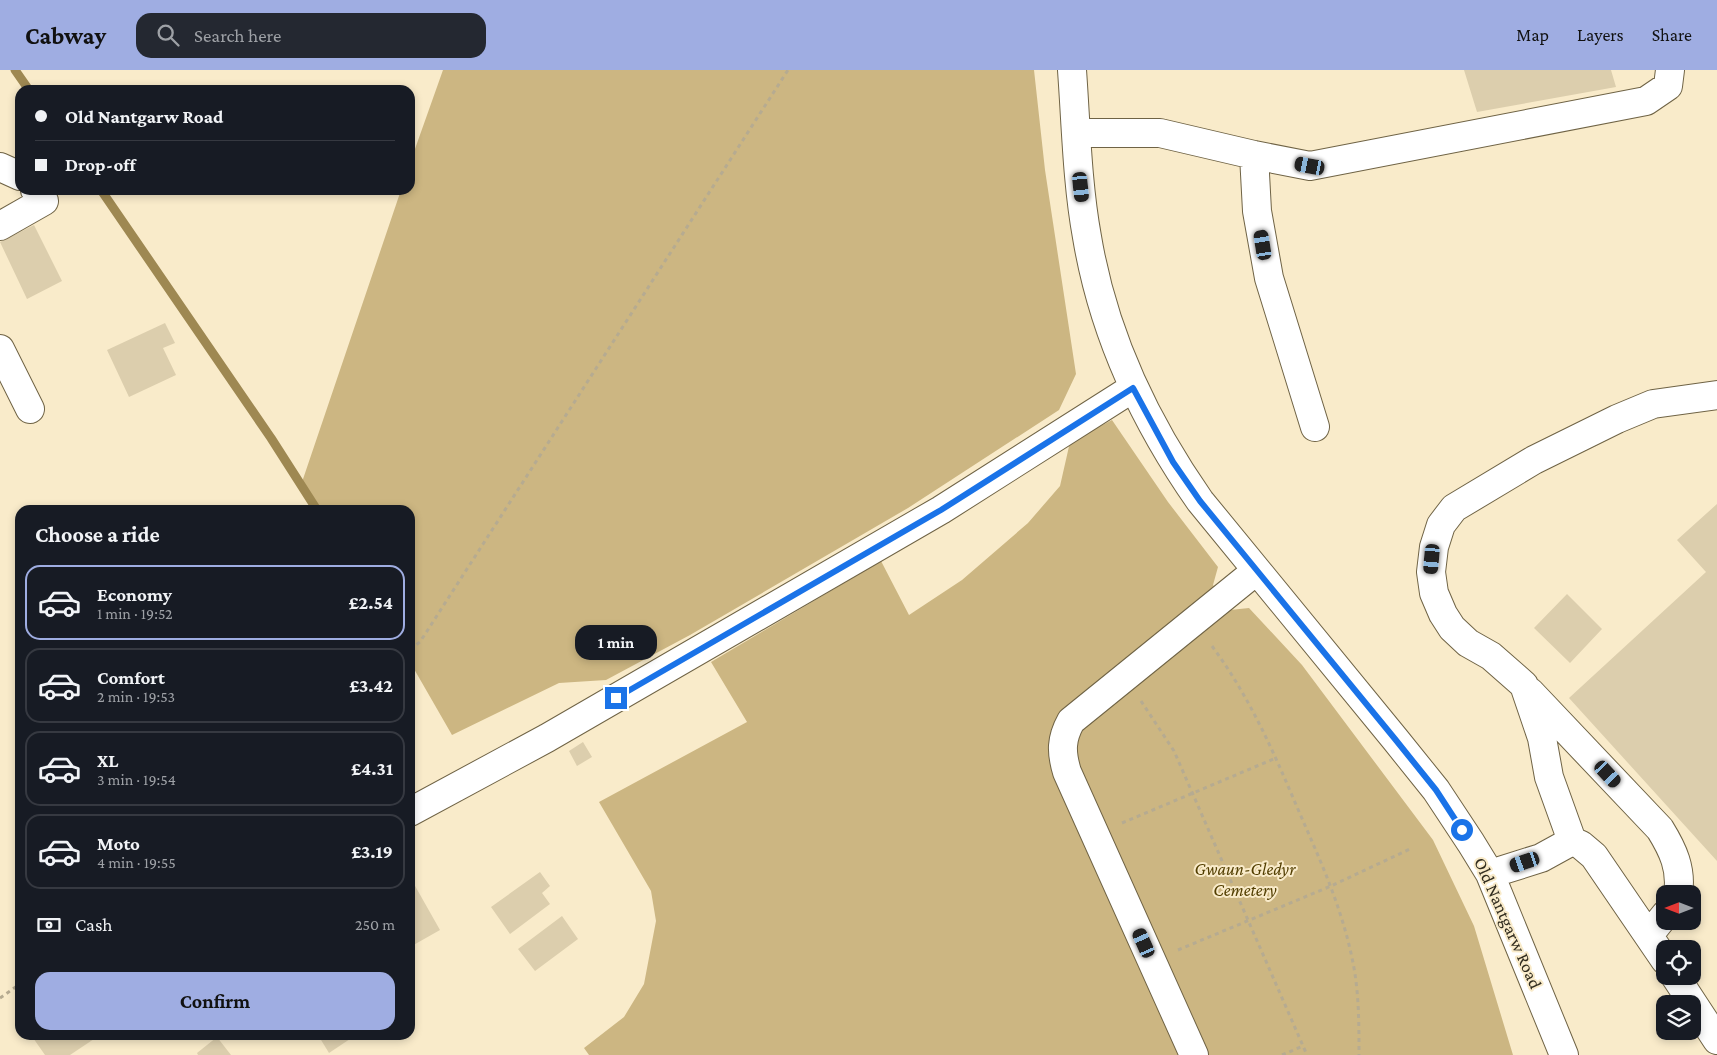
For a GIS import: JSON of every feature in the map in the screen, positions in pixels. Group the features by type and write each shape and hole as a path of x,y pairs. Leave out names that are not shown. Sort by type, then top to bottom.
{"street":[{"name":"Old Nantgarw Road","path":"1072,70 1086,236 1094,273 1112,334 1133,388 1173,462 1200,501 1436,790 1490,874 1564,1055"},
{"path":"1077,134 1160,133 1310,166 1646,101 1668,86 1670,70"},
{"path":"1254,155 1257,211 1269,278 1315,427"},
{"path":"0,167 15,174"},
{"path":"0,226 44,201 40,195"},
{"path":"0,349 30,409"},
{"path":"415,809 547,738 941,510 1133,388"},
{"path":"1678,885 1678,869 1672,849 1660,829 1524,685 1491,656 1468,643 1452,628 1443,614 1434,593 1432,572 1434,547 1441,525 1454,508 1534,460 1617,419 1652,404 1717,394"},
{"path":"1194,1055 1068,772 1062,755 1061,745 1071,721 1193,620 1256,571"},
{"path":"1524,685 1542,738 1549,777 1572,841 1594,856 1656,924"},
{"path":"1490,874 1541,858 1572,841"},
{"path":"1681,985 1717,1040"}],"path":[{"path":"415,646 420,642 788,70"},
{"path":"1193,620 1249,702 1276,758 1331,886 1346,930 1354,970 1358,1003 1359,1055"},
{"path":"1123,678 1144,705 1174,751 1307,1055"},
{"path":"1096,835 1193,791 1276,758"},
{"path":"1152,961 1331,886 1410,849"},
{"path":"0,998 15,988"},
{"path":"1282,1055 1303,1046"}],"green space":[{"path":"443,70 1034,70 1045,170 1076,374 1059,410 908,508 690,635 606,680 559,683 452,735 415,671 415,505 314,505 301,485 399,195 415,195 415,149"},
{"name":"Gwaun-Gledyr Cemetery","path":"1112,420 1168,502 1218,567 1213,585 1230,610 1249,608 1302,665 1433,840 1474,926 1513,1055 589,1055 584,1048 624,1017 644,984 656,921 651,891 599,802 747,722 711,662 881,561 909,615 962,580 1028,523 1060,486 1070,442"}],"building":[{"path":"1464,70 1611,70 1616,87 1477,112"},
{"path":"34,225 62,281 27,299 0,242"},
{"path":"165,323 175,343 163,348 176,375 129,397 107,350"},
{"path":"1717,504 1717,861 1569,698 1706,572 1677,540"},
{"path":"1567,594 1602,629 1570,663 1534,628"},
{"path":"583,742 592,757 577,766 569,751"},
{"path":"540,872 550,886 542,893 550,904 510,934 491,907"},
{"path":"415,886 440,930 415,944"},
{"path":"562,916 578,939 535,971 518,949"},
{"path":"34,1040 92,1040 70,1055 45,1055"},
{"path":"213,1040 219,1040 231,1055 198,1055 197,1053"},
{"path":"321,1040 348,1040 329,1053"}],"waterway":[{"path":"15,70 26,85"},
{"path":"104,195 271,438 314,505"}],"route":[{"path":"616,698 941,510 1133,388 1173,462 1200,501 1436,790 1462,830"}]}
